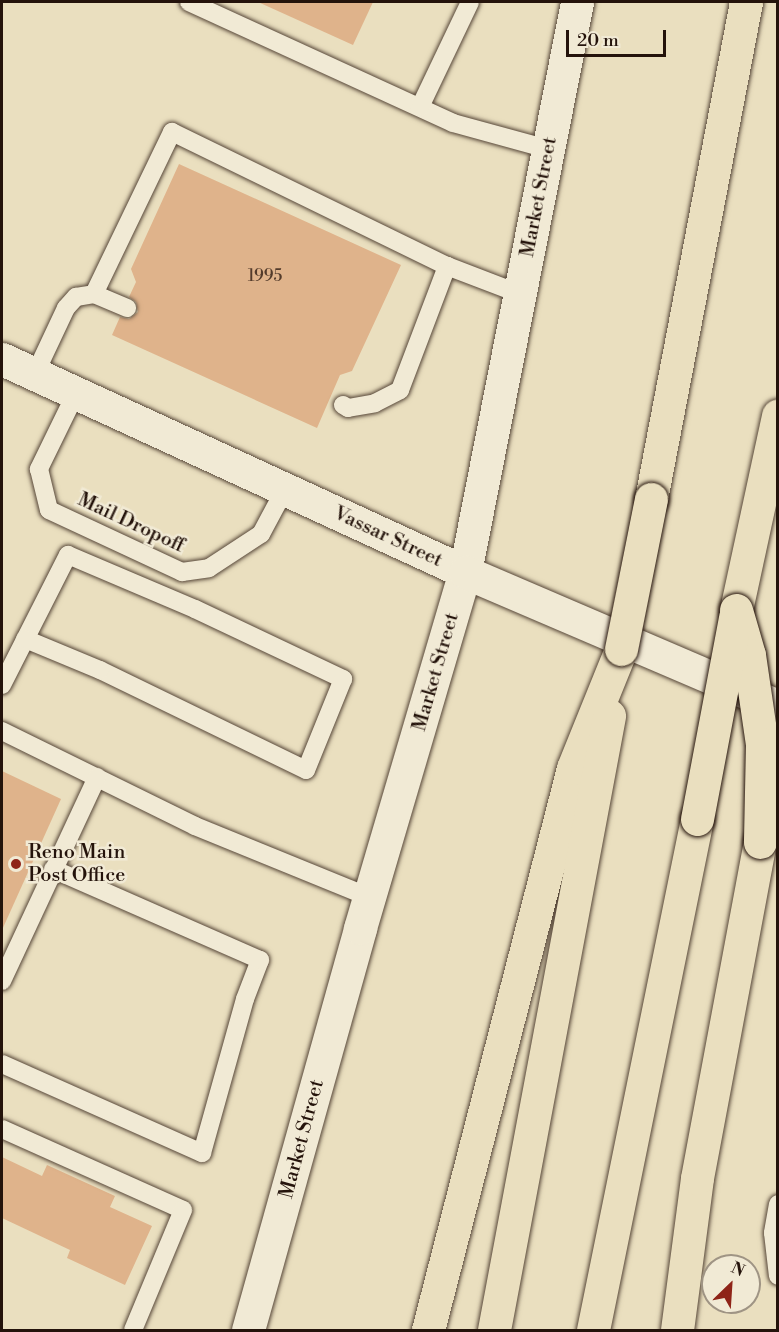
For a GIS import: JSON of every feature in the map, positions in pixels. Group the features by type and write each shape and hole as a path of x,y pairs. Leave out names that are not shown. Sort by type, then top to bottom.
{"highway":[{"path":"428,1330 621,649 746,2"},
{"path":"593,1330 777,415"},
{"path":"677,1330 697,1178 760,842 762,744 749,655 736,610"},
{"path":"494,1330 585,771"}],"street":[{"name":"Market Street","path":"248,1330 369,897 465,572 577,2"},
{"name":"Vassar Street","path":"2,359 465,572 777,706"}],"lane":[{"path":"189,2 453,123 548,149"},
{"path":"420,107 470,2"},
{"path":"94,294 172,132 447,266 520,294"},
{"path":"343,405 348,408 375,403 400,390 447,266"},
{"path":"35,374 66,308 76,297 94,294 127,308"},
{"name":"Mail Dropoff","path":"76,393 39,470 49,510 182,572 209,568 261,534 285,489"},
{"path":"2,685 25,639 68,555 195,609 343,679 306,770 100,670 25,639"},
{"path":"2,732 195,826 369,897"},
{"path":"2,981 97,777"},
{"path":"2,1064 202,1153 245,999 260,960 53,869"},
{"path":"2,1129 183,1210 133,1330"},
{"path":"777,1204 773,1233 777,1276"}],"building":[{"path":"258,2 373,2 353,45"},
{"path":"179,164 401,265 352,371 340,375 317,428 112,335 120,317 129,319 138,312 136,302 129,297 136,282 131,269"},
{"name":"Reno Main Post Office","path":"2,771 61,799 2,930"},
{"path":"2,1157 42,1176 47,1165 115,1196 110,1207 152,1226 125,1285 67,1258 70,1250 2,1218"}],"place":[{"name":"Reno Main Post Office","path":"16,864"}]}
